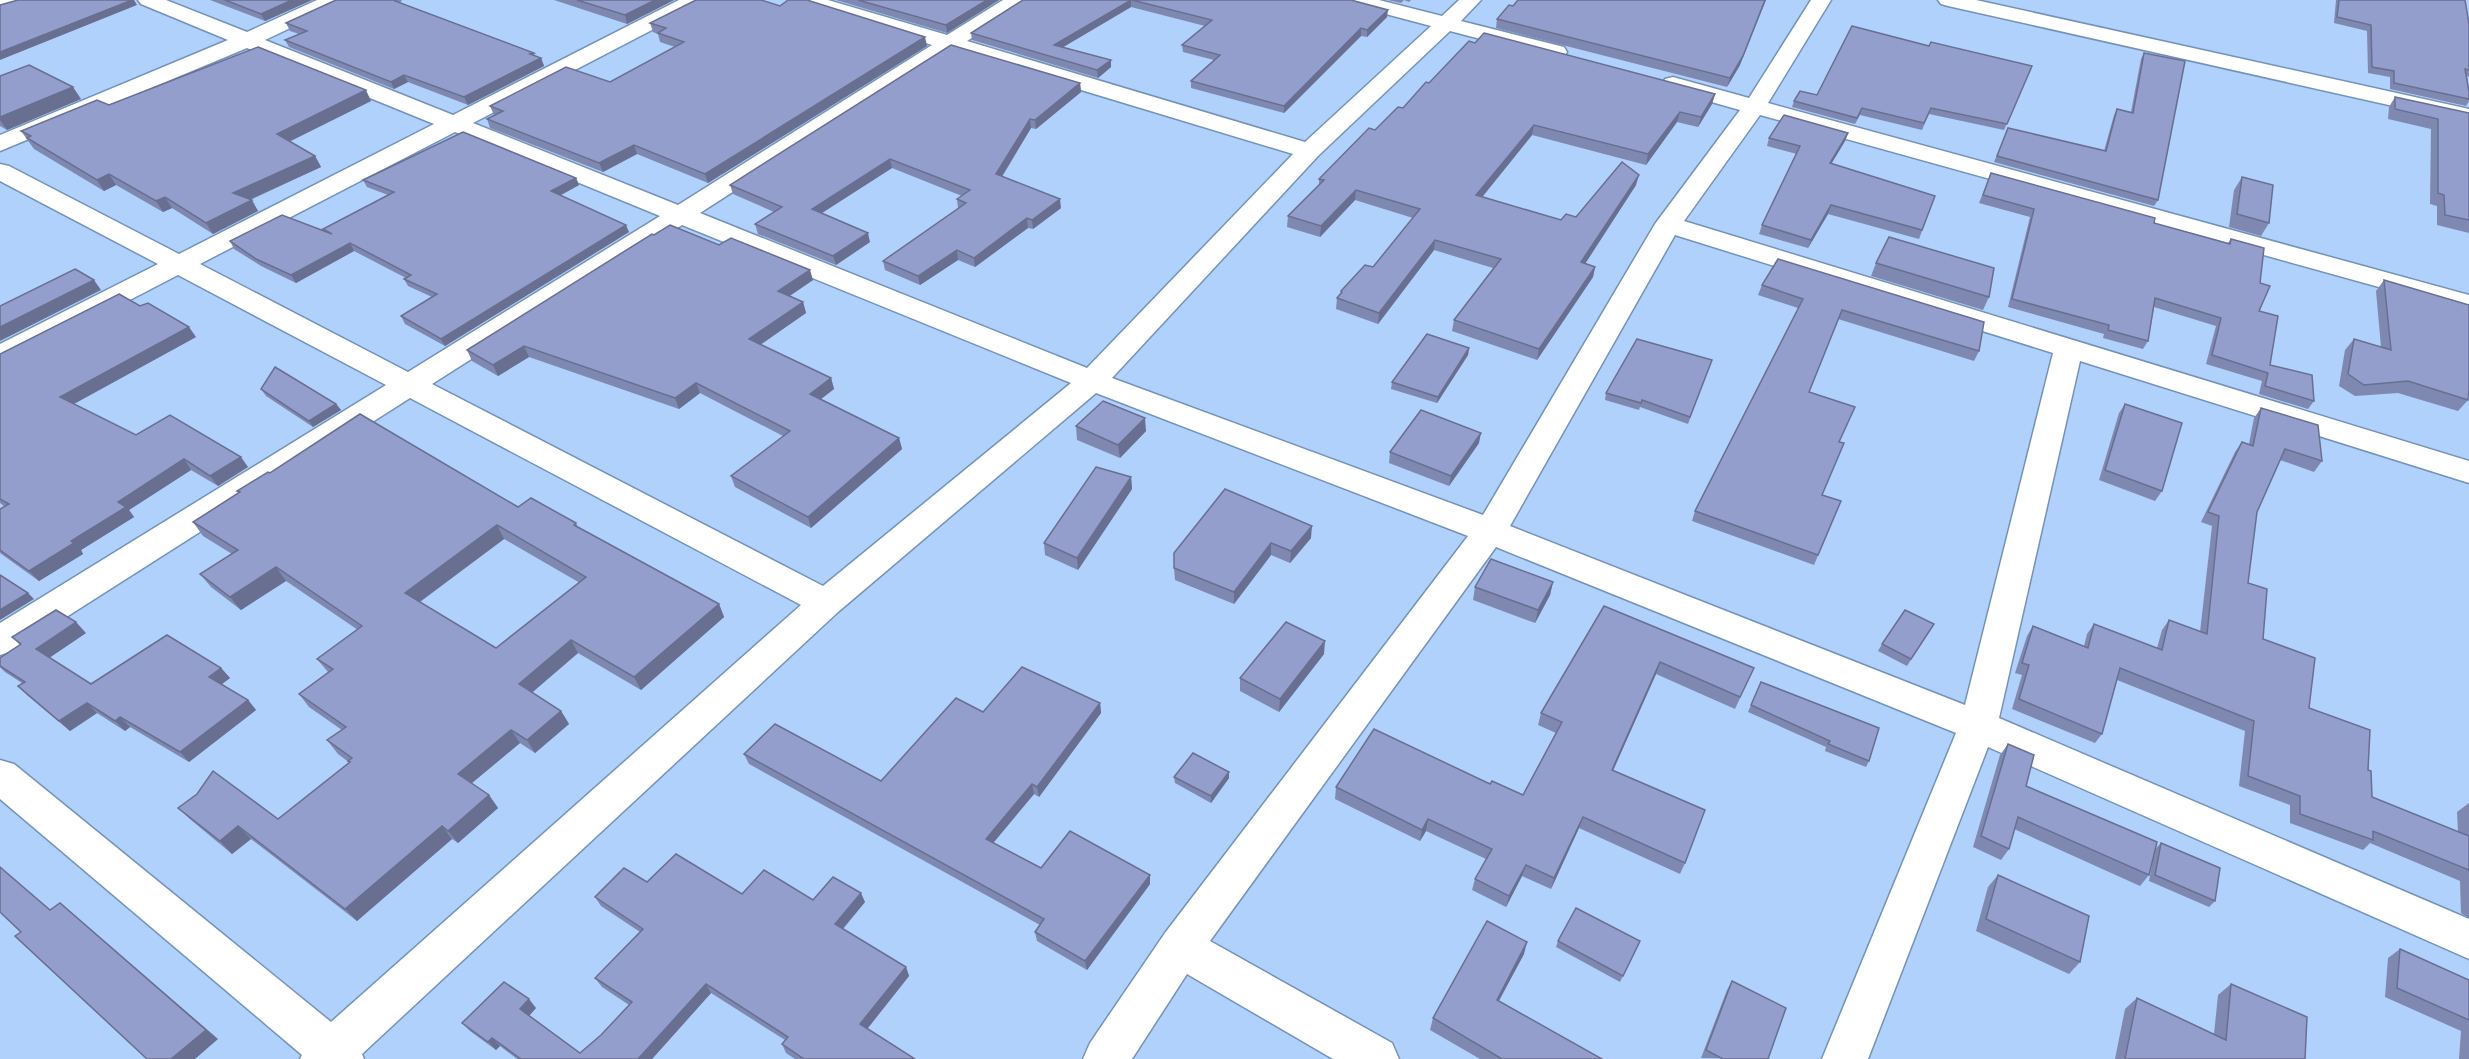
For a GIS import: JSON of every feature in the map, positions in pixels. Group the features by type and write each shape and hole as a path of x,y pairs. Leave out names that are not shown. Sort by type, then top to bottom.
{"street":[{"path":"0,5 14,0"},
{"path":"148,0 678,216 1092,381 1490,531 1978,726 2469,939"},
{"path":"0,144 245,41 334,0"},
{"path":"0,356 695,0"},
{"path":"806,0 1308,152"},
{"path":"0,641 678,216 1017,0"},
{"path":"1355,0 1572,57"},
{"path":"0,776 332,1056 826,603 1092,381 1308,152 1471,0"},
{"path":"1106,1059 1180,947 1490,531 1668,224 1755,106 1821,0"},
{"path":"1948,0 2469,116"},
{"path":"1652,78 2469,304"},
{"path":"0,171 826,603"},
{"path":"1668,224 2469,472"},
{"path":"1845,1059 1978,726 2069,348"},
{"path":"1180,947 1376,1059"}],"building":[{"path":"18,0 132,0 0,52 0,5"},
{"path":"225,0 292,0 261,14"},
{"path":"336,0 396,0 534,53 530,54 541,58 464,97 404,75 391,82 285,40 307,31 286,23"},
{"path":"577,0 655,0 625,15"},
{"path":"696,0 761,0 780,6 788,0 807,0 925,37 705,174 634,145 599,163 487,119 503,111 490,106 566,67 610,82 684,42 658,33 666,28 650,23"},
{"path":"858,0 987,0 946,25"},
{"path":"1023,0 1131,0 1054,45 1111,60 1097,70 971,33"},
{"path":"1132,0 1351,0 1388,10 1367,30 1361,28 1284,106 1191,81 1220,55 1182,45 1212,20"},
{"path":"1518,0 1765,0 1743,56 1730,78 1497,19 1509,5 1513,6"},
{"path":"2339,0 2465,0 2469,24 2469,70 2465,69 2469,99 2394,83 2394,71 2372,67 2371,25 2337,17"},
{"path":"1852,26 1929,46 1931,42 2032,66 2007,124 1931,108 1924,123 1862,108 1857,118 1794,101 1800,91 1817,95"},
{"path":"1484,33 1715,94 1701,117 1680,112 1648,154 1534,125 1476,195 1561,220 1566,214 1576,217 1622,162 1639,175 1581,262 1595,267 1539,349 1454,320 1501,259 1435,240 1379,313 1337,298 1365,265 1373,267 1420,209 1356,190 1321,226 1288,216 1324,180 1319,179 1369,128 1375,130 1398,107 1403,108 1426,82 1429,83 1469,41 1475,43"},
{"path":"951,45 1080,83 1035,120 1030,119 996,174 1060,199 1032,220 1027,218 974,258 957,250 918,276 883,261 966,203 957,199 970,190 890,159 812,209 868,233 833,256 755,224 782,207 730,185"},
{"path":"258,47 366,90 277,134 315,156 233,193 252,200 206,223 165,197 156,201 109,174 97,180 27,138 31,136 21,131 97,100 109,105"},
{"path":"2144,53 2185,61 2158,200 1997,156 2008,128 2106,151 2117,109 2133,113"},
{"path":"29,65 73,87 0,117 0,76"},
{"path":"2395,97 2469,113 2469,220 2445,215 2444,195 2438,193 2438,119 2395,109"},
{"path":"1784,115 1848,133 1830,163 1935,196 1922,230 1831,205 1811,240 1762,225 1800,146 1769,138"},
{"path":"463,132 576,178 551,191 626,225 441,339 401,316 437,294 404,279 411,275 350,243 291,275 256,259 230,241 282,215 332,234 323,229 394,192 363,180"},
{"path":"1991,173 2155,218 2154,223 2230,244 2231,239 2264,248 2260,283 2270,286 2259,311 2278,316 2270,365 2312,375 2314,401 2265,386 2268,373 2212,355 2221,318 2155,298 2148,341 2108,330 2109,325 2012,299 2034,209 1983,195"},
{"path":"2242,177 2273,185 2269,223 2237,214"},
{"path":"670,225 719,245 731,238 810,270 778,291 803,302 749,339 831,378 810,394 899,438 808,517 731,476 790,431 696,383 675,398 524,346 493,365 467,350"},
{"path":"1889,237 1994,268 1989,297 1876,263"},
{"path":"1778,259 1984,322 1979,351 1842,310 1809,392 1855,407 1839,442 1844,443 1822,495 1841,501 1818,555 1695,511 1803,299 1762,285"},
{"path":"75,269 94,280 0,327 0,306"},
{"path":"2384,280 2469,305 2468,400 2408,381 2364,385 2348,374 2354,339 2391,350"},
{"path":"119,294 140,306 148,303 189,327 60,397 136,435 170,415 241,457 210,476 184,459 118,502 126,507 71,541 74,543 29,571 0,550 0,509 9,504 0,499 0,354"},
{"path":"1427,334 1469,348 1438,397 1392,382"},
{"path":"1637,339 1712,360 1690,417 1642,400 1641,403 1606,393"},
{"path":"275,367 336,404 309,421 261,389"},
{"path":"1103,401 1145,418 1118,445 1076,426"},
{"path":"2125,404 2182,423 2162,491 2105,470"},
{"path":"2261,408 2318,425 2322,461 2285,449 2257,512 2248,583 2267,589 2263,639 2315,658 2309,708 2370,730 2368,770 2371,771 2372,797 2469,836 2469,870 2373,831 2373,840 2300,814 2300,796 2248,776 2254,721 2120,668 2102,734 2019,699 2029,665 2022,663 2033,626 2088,648 2094,624 2162,650 2169,620 2207,634 2219,516 2208,512 2242,442 2253,446"},
{"path":"1421,410 1481,433 1451,476 1390,452"},
{"path":"360,414 518,507 531,498 576,523 574,525 719,604 634,677 571,640 519,684 561,711 527,740 511,730 458,774 489,795 448,831 442,826 345,909 238,826 220,841 178,808 197,794 213,771 278,819 350,762 348,761 352,758 327,740 346,727 299,694 333,669 317,659 362,626 276,567 230,597 200,574 238,550 193,522 240,492 237,491 268,472 270,473","holes":["497,525 586,577 496,648 405,593"]},
{"path":"1096,467 1131,477 1077,558 1044,543"},
{"path":"1225,489 1312,526 1291,551 1271,543 1234,592 1174,568 1174,553"},
{"path":"1491,559 1553,582 1538,610 1475,587"},
{"path":"0,575 28,593 0,610"},
{"path":"1604,606 1754,668 1740,697 1660,662 1612,770 1705,810 1685,863 1583,817 1554,878 1526,865 1509,896 1475,879 1492,849 1428,819 1422,830 1336,787 1374,729 1490,784 1492,781 1523,795 1562,722 1541,713"},
{"path":"56,610 76,622 36,649 91,684 167,635 221,668 209,677 248,700 180,752 120,717 115,721 87,703 59,721 18,686 25,682 0,666 0,658 21,644 12,637"},
{"path":"1905,610 1934,624 1911,659 1882,644"},
{"path":"1286,622 1325,641 1280,699 1240,678"},
{"path":"1022,667 1100,703 1037,787 1032,784 986,839 1041,868 1070,831 1150,875 1085,961 1035,932 1044,919 744,754 775,724 881,781 956,698 983,712"},
{"path":"1761,682 1879,728 1869,761 1828,744 1830,741 1751,705"},
{"path":"2008,744 2034,755 2026,786 2157,842 2149,875 2018,817 2009,849 1981,836"},
{"path":"1193,753 1229,772 1211,796 1174,777"},
{"path":"2161,843 2220,868 2215,901 2155,875"},
{"path":"676,854 742,894 764,870 813,900 833,877 861,893 835,924 906,967 860,1024 915,1059 804,1059 782,1044 788,1037 706,984 638,1059 521,1059 492,1038 488,1042 462,1023 504,982 529,999 520,1009 580,1053 601,1035 632,1002 595,978 643,929 595,897 624,868 647,882"},
{"path":"0,867 50,910 60,903 206,1030 171,1059 147,1059 15,936 21,932 0,912"},
{"path":"1998,875 2089,916 2080,962 1986,919"},
{"path":"1576,908 1640,941 1623,976 1558,941"},
{"path":"1487,921 1527,942 1497,1000 1602,1059 1502,1059 1433,1018"},
{"path":"2400,949 2469,980 2469,1020 2397,988"},
{"path":"1732,981 1786,1008 1768,1059 1723,1059 1706,1050"},
{"path":"2231,984 2307,1017 2305,1059 2125,1059 2137,998 2226,1040"}]}
